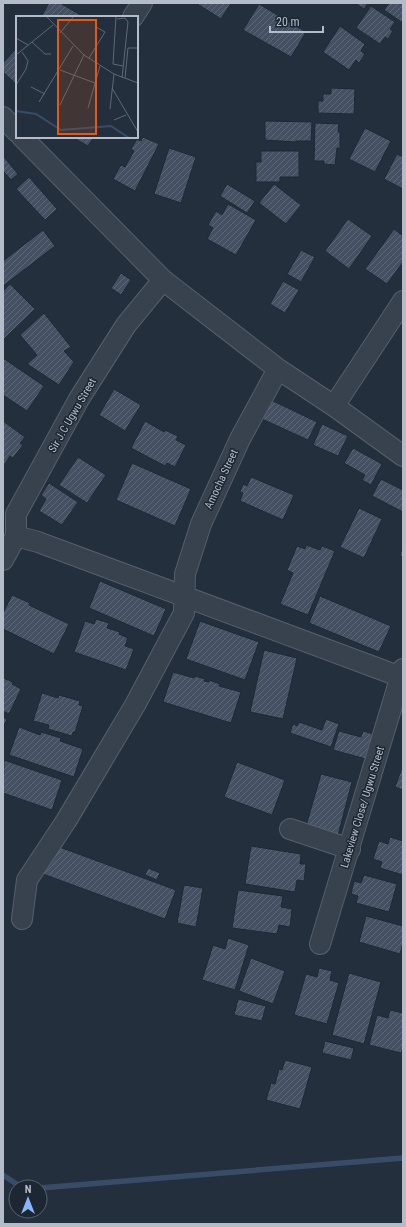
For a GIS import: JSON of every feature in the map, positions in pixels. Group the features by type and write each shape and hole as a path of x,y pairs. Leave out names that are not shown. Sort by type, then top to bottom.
{"street":[{"path":"134,16 142,3"},
{"path":"3,117 16,131"},
{"path":"23,138 163,280 278,369 334,406 403,456"},
{"name":"Sir J.C Ugwu Street","path":"3,560 16,536 16,514 79,399 126,325 163,280"},
{"path":"334,406 403,301"},
{"name":"Amocha Street","path":"22,919 27,880 66,821 135,705 184,613 185,574 201,524 240,439 278,369"},
{"path":"16,536 38,542 402,673"},
{"name":"Lakeview Close/ Ugwu Street","path":"320,944 350,849 402,673"},
{"path":"290,829 350,849"}],"building":[{"path":"49,3 60,3 82,16 42,16"},
{"path":"196,3 231,3 221,19"},
{"path":"355,3 368,3 364,9"},
{"path":"389,3 403,3 403,23 384,10"},
{"path":"259,4 306,32 291,57 243,30"},
{"path":"371,6 395,22 390,29 393,31 388,39 385,37 380,44 356,28"},
{"path":"340,26 365,44 361,51 365,54 359,63 356,60 349,70 323,52"},
{"path":"16,49 16,84 3,72 3,63"},
{"path":"331,88 355,89 354,114 318,113 318,101 323,101 323,94 331,94"},
{"path":"265,121 312,122 311,141 296,142 265,140"},
{"path":"315,123 339,124 338,132 340,132 340,148 337,148 335,165 324,164 324,161 314,161"},
{"path":"365,128 391,141 375,172 349,159"},
{"path":"143,137 159,144 135,191 113,179 121,165 125,167 134,151 131,149 137,139 141,141"},
{"path":"74,138 93,138 88,146"},
{"path":"169,148 196,157 181,203 154,194"},
{"path":"261,151 299,151 299,177 280,177 280,182 256,182 256,162 261,162"},
{"path":"397,154 403,157 403,189 384,179"},
{"path":"3,156 18,174 11,180 3,171"},
{"path":"29,177 57,209 45,220 16,189"},
{"path":"227,184 255,201 247,213 220,196"},
{"path":"274,184 301,205 286,224 259,203"},
{"path":"228,204 256,220 236,255 207,239 213,228 208,225 216,211 222,215"},
{"path":"348,219 372,236 349,269 325,251"},
{"path":"394,229 403,236 403,262 387,284 365,269"},
{"path":"43,230 55,246 3,286 3,261"},
{"path":"301,250 315,257 301,282 287,274"},
{"path":"121,273 131,280 121,295 111,288"},
{"path":"283,281 299,290 285,313 270,304"},
{"path":"10,284 35,309 4,339 3,291"},
{"path":"44,313 71,347 64,351 74,362 59,385 27,364 37,355 20,335"},
{"path":"3,358 44,386 27,411 3,395"},
{"path":"114,389 141,405 125,431 99,415"},
{"path":"271,400 317,422 308,440 262,419"},
{"path":"3,421 25,437 20,443 23,445 13,458 10,456 5,464 3,463"},
{"path":"145,421 164,432 165,430 178,436 176,440 186,445 175,467 167,463 165,466 131,448"},
{"path":"322,424 348,436 338,456 313,445"},
{"path":"353,448 382,464 371,485 362,480 365,475 344,463"},
{"path":"78,457 106,475 87,503 59,485"},
{"path":"132,463 191,489 175,526 116,500"},
{"path":"251,477 294,495 283,520 240,501 243,493 240,492 243,484 247,486"},
{"path":"381,479 403,490 403,512 372,496"},
{"path":"49,483 78,502 62,525 39,511 46,499 41,495"},
{"path":"359,508 382,519 364,558 340,547"},
{"path":"306,545 320,550 322,546 335,551 308,615 280,604 293,573 287,570 297,546 305,549"},
{"path":"403,545 403,557 400,556"},
{"path":"100,581 166,609 154,636 89,608"},
{"path":"12,595 30,603 29,605 69,624 54,654 3,629 3,613"},
{"path":"320,596 391,626 379,652 309,623"},
{"path":"96,619 109,623 107,628 120,632 119,634 128,638 125,646 134,649 126,670 74,652 85,621 94,624"},
{"path":"200,621 259,642 245,680 186,659"},
{"path":"264,650 297,658 283,719 250,712"},
{"path":"173,672 194,678 195,676 205,679 204,681 209,682 209,680 220,684 219,686 241,692 231,723 163,702"},
{"path":"3,678 13,682 12,684 21,689 9,714 3,711"},
{"path":"42,693 58,698 59,695 80,701 79,705 83,706 75,732 73,732 72,736 48,729 49,725 33,721"},
{"path":"3,717 7,719 3,728"},
{"path":"326,719 339,724 331,747 290,733 293,724 297,726 299,722 322,730"},
{"path":"19,727 40,735 41,732 61,738 60,741 83,749 74,777 9,755"},
{"path":"339,731 361,737 363,731 373,734 366,759 333,750"},
{"path":"4,760 62,780 52,810 3,793"},
{"path":"237,762 285,780 272,815 224,797"},
{"path":"403,765 403,790 395,787"},
{"path":"321,774 352,782 338,835 306,826"},
{"path":"390,837 403,841 403,875 380,868 382,862 373,859 379,841 388,844"},
{"path":"54,845 176,890 165,919 43,874"},
{"path":"251,846 301,854 300,864 306,864 304,881 297,880 295,892 245,884"},
{"path":"148,868 160,873 157,880 145,875"},
{"path":"364,875 397,884 389,912 356,903 358,896 351,894 354,881 361,883"},
{"path":"184,885 203,888 196,927 177,923"},
{"path":"238,890 283,896 281,907 292,909 290,927 279,925 277,934 232,928"},
{"path":"366,916 403,926 403,943 400,954 359,942"},
{"path":"228,938 249,945 235,990 202,980 213,945 225,949"},
{"path":"251,958 285,971 273,1004 239,991"},
{"path":"319,968 332,971 330,980 339,983 327,1024 294,1015 306,974 317,977"},
{"path":"349,973 381,982 364,1044 332,1035"},
{"path":"238,999 266,1006 262,1021 234,1015"},
{"path":"390,1010 403,1013 403,1048 401,1053 369,1045 377,1015 388,1018"},
{"path":"325,1041 354,1048 351,1060 322,1053"},
{"path":"285,1060 312,1067 300,1109 266,1100 271,1083 275,1084 279,1069 282,1070"}],"waterway":[{"path":"48,1187 403,1158"},
{"path":"3,1175 9,1179"}]}
